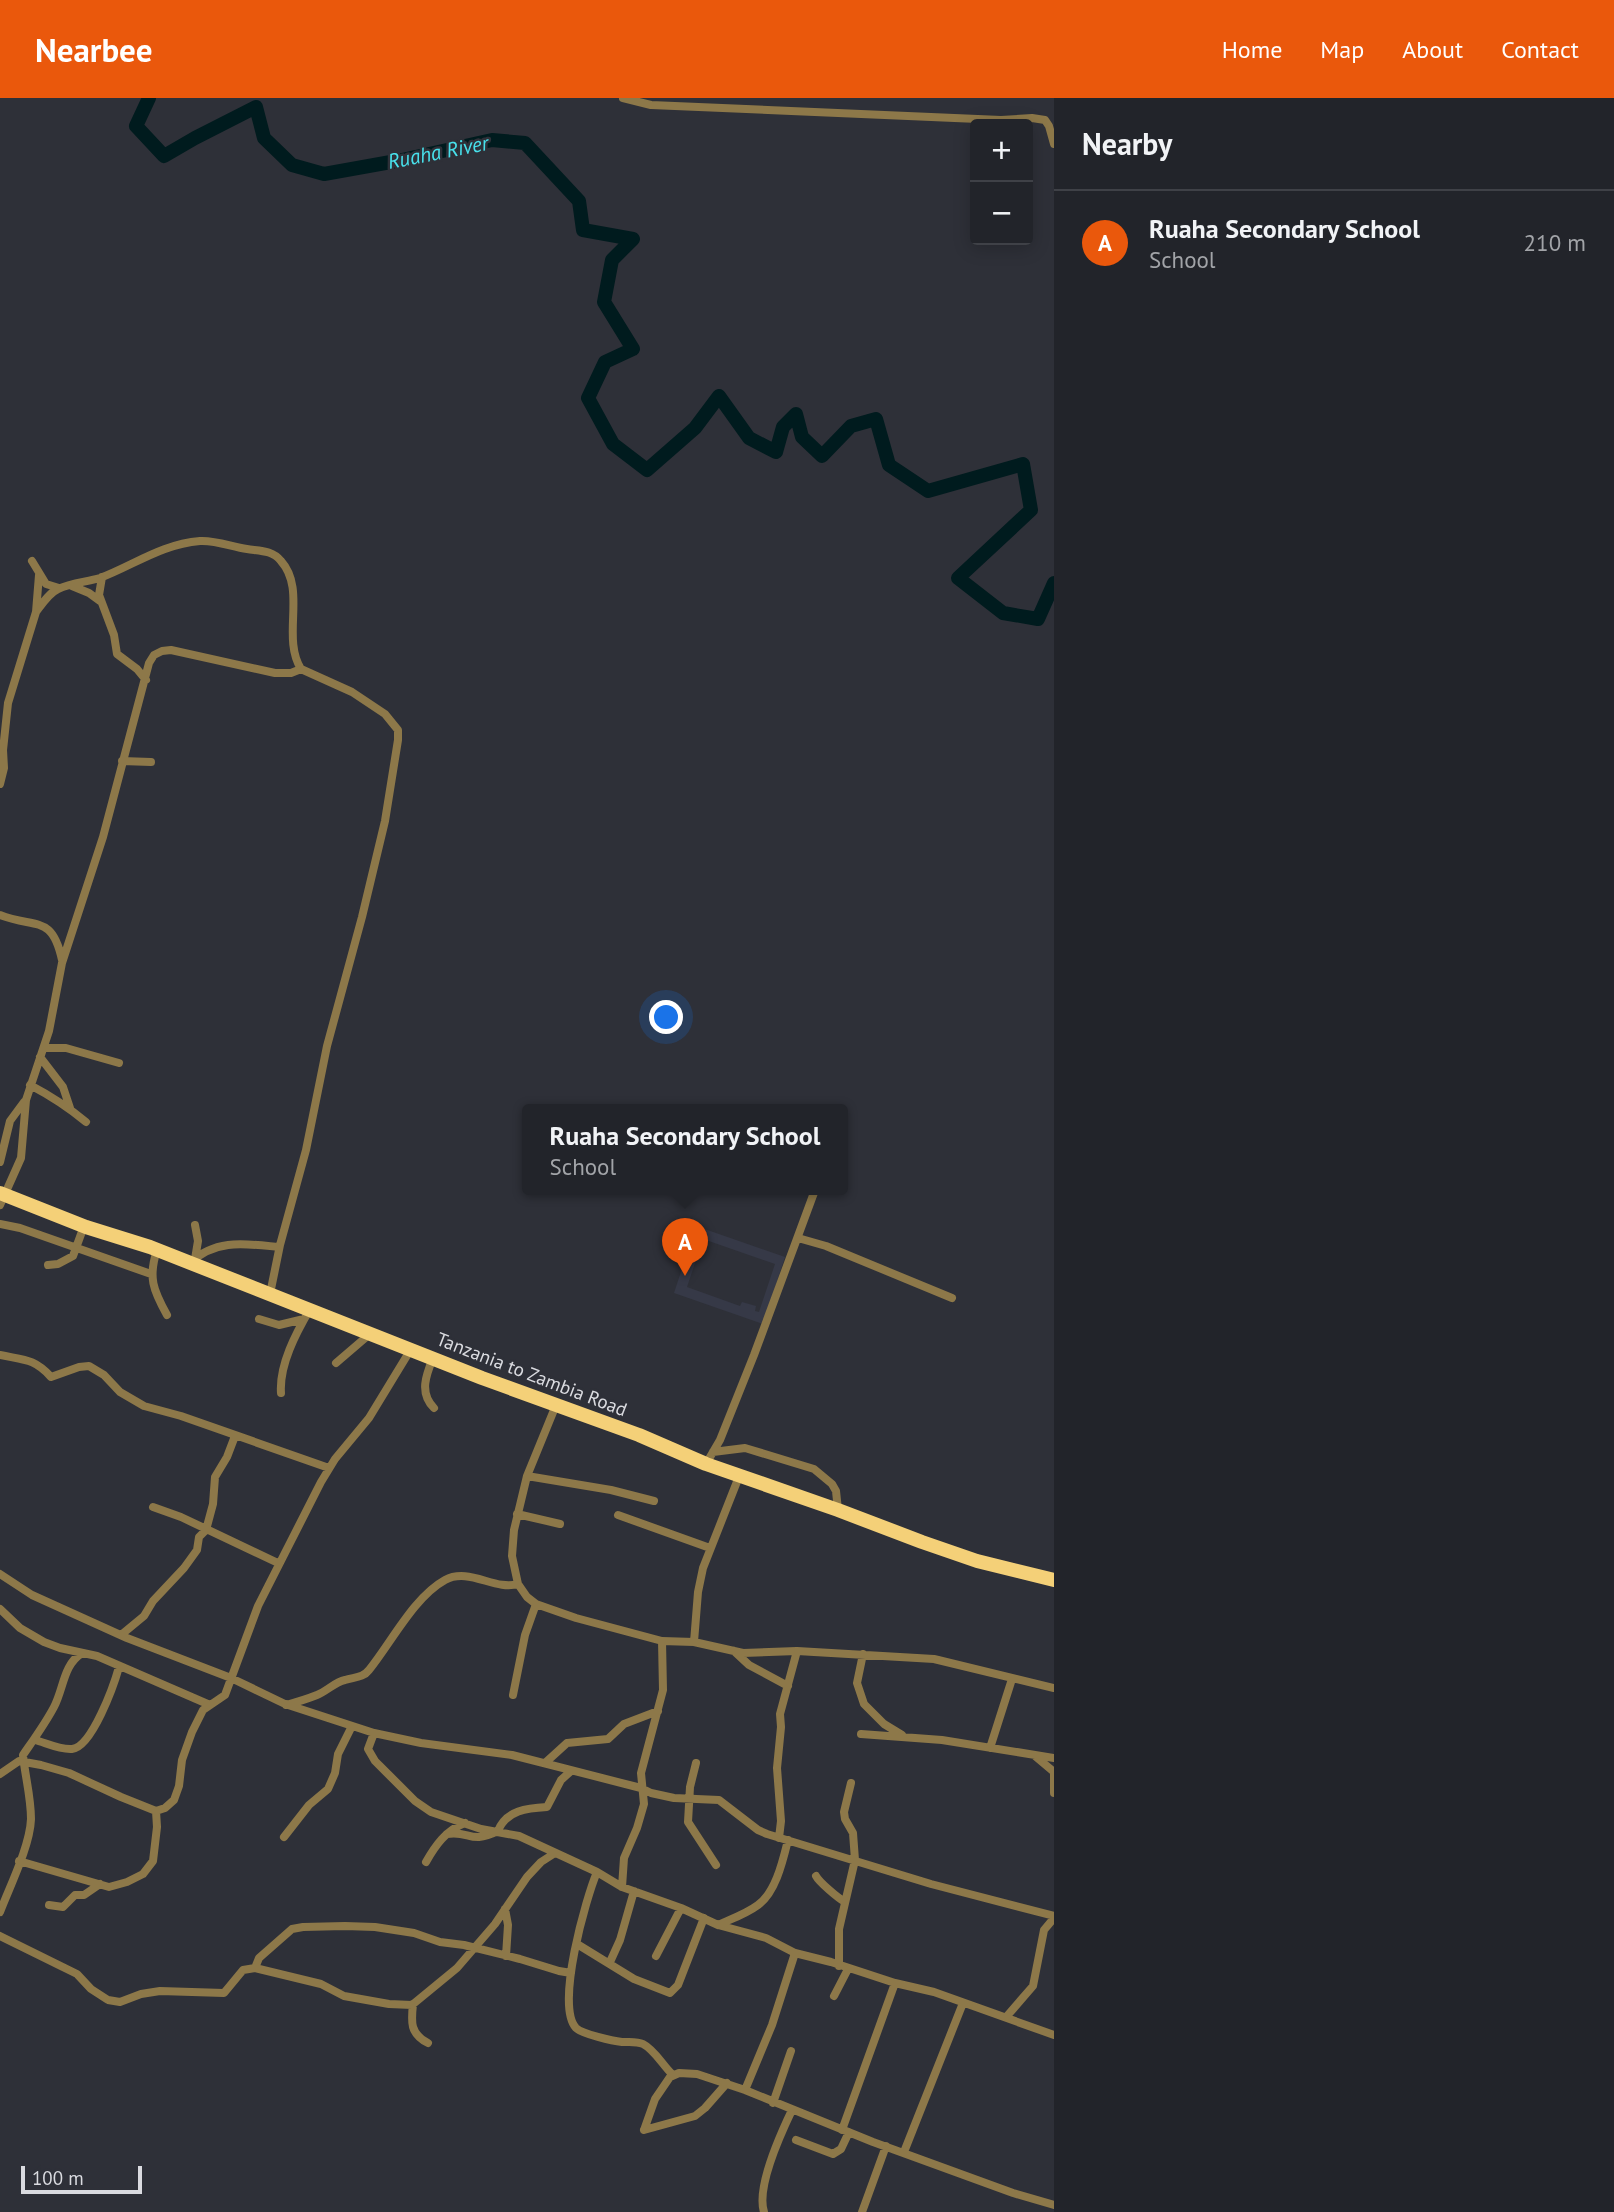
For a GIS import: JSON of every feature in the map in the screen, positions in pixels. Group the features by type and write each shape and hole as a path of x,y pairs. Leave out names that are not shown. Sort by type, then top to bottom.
{"highway":[{"name":"Tanzania to Zambia Road","path":"2,1198 193,1261 270,1294 307,1314 371,1333 556,1405 710,1458 740,1474 977,1561 1054,1580"}],"street":[{"path":"623,98 652,105 975,119 1032,118 1045,120 1054,144"},
{"path":"32,561 46,584 59,588 102,577 164,548 202,541 274,554 286,567 290,578 293,646 301,669"},
{"path":"0,784 4,768 3,750 8,703 36,612 39,575"},
{"path":"102,577 99,590 114,635 117,654 137,668 146,680"},
{"path":"72,586 89,593 102,603"},
{"path":"36,612 59,588"},
{"path":"2,1198 21,1158 26,1100 44,1048 62,963 103,837 149,663 154,655 162,650 171,650 275,673 291,673 301,669 352,692 385,714 398,730 398,740 385,821 329,1036 306,1150 279,1247 270,1294"},
{"path":"122,761 151,762"},
{"path":"0,915 44,926 51,931 56,938 62,963"},
{"path":"44,1048 66,1048 119,1063"},
{"path":"40,1057 64,1087 71,1109"},
{"path":"30,1085 71,1109 86,1122"},
{"path":"0,1162 10,1121 26,1100"},
{"path":"710,1458 749,1368 813,1195"},
{"path":"0,1224 151,1275"},
{"path":"193,1261 198,1241 195,1225"},
{"path":"48,1265 70,1259 77,1248 84,1226"},
{"path":"798,1238 826,1246 952,1298"},
{"path":"193,1261 207,1250 223,1245 240,1243 279,1247"},
{"path":"157,1250 151,1275 166,1315"},
{"path":"259,1319 279,1325 307,1314"},
{"path":"281,1393 281,1376 307,1314"},
{"path":"336,1363 371,1333"},
{"path":"0,1773 15,1763 24,1762 69,1773 156,1811 165,1808 174,1800 184,1753 201,1713 225,1695 258,1606 278,1563 293,1541 329,1468 369,1418 411,1349"},
{"path":"0,1355 38,1364 51,1377 89,1366 137,1403 329,1468"},
{"path":"433,1358 426,1377 425,1394 434,1408"},
{"path":"556,1405 527,1476 517,1514 512,1556 519,1584 527,1597 536,1604 576,1618 662,1641 694,1642 734,1651 797,1651 934,1659 1054,1688"},
{"path":"121,1635 144,1616 197,1550 199,1537 206,1530 214,1502 214,1479 235,1436"},
{"path":"710,1458 745,1448 814,1469 832,1484 836,1491 838,1510"},
{"path":"694,1642 698,1592 710,1548 740,1474"},
{"path":"527,1476 611,1490 653,1501"},
{"path":"153,1507 181,1517 278,1563"},
{"path":"517,1514 560,1524"},
{"path":"618,1515 710,1548"},
{"path":"0,1574 32,1595 121,1635 231,1678 286,1705 374,1733 421,1743 479,1749 545,1763 641,1788 661,1796 719,1800 758,1830 931,1884 1054,1917 1044,1931 1033,1986 1007,2017"},
{"path":"286,1705 317,1695 345,1679 354,1679 368,1672 406,1619 427,1595 447,1579 475,1577 503,1584 519,1584"},
{"path":"513,1695 525,1635 536,1604"},
{"path":"0,1609 20,1628 44,1642 97,1656 210,1705"},
{"path":"622,1887 624,1858 644,1804 641,1773 663,1690 662,1641"},
{"path":"734,1651 749,1665 788,1686"},
{"path":"718,1925 761,1903 777,1876 784,1839 776,1768 780,1714 797,1651"},
{"path":"0,1912 26,1845 30,1822 30,1794 23,1755 35,1740 61,1691 69,1664 82,1653"},
{"path":"863,1654 857,1683 864,1704 884,1724 904,1736"},
{"path":"35,1740 71,1749 85,1742 104,1706 119,1667"},
{"path":"990,1748 1012,1679"},
{"path":"545,1763 567,1743 608,1739 624,1724 658,1711"},
{"path":"284,1837 309,1805 328,1789 335,1773 338,1754 352,1726"},
{"path":"374,1733 368,1747 371,1756 415,1801 431,1812 481,1829 519,1836 597,1872 622,1887 681,1908 718,1925 766,1938 795,1953 895,1983 911,1985 1053,2033"},
{"path":"861,1734 904,1736 1054,1758"},
{"path":"1035,1755 1054,1773 1054,1793"},
{"path":"696,1763 688,1799 688,1822 716,1864"},
{"path":"447,1835 458,1833 479,1839 498,1831 502,1823 523,1809 549,1805 561,1780 570,1771"},
{"path":"834,1996 844,1967 839,1929 855,1860 853,1833 844,1812 851,1783"},
{"path":"19,1861 108,1886 127,1882 150,1868 153,1861 156,1811"},
{"path":"426,1862 447,1835 465,1824"},
{"path":"0,1936 77,1974 100,1996 115,2002 160,1991 224,1993 243,1970 255,1968 321,1984 344,1996 396,2005 413,2004 453,1973 505,1909 527,1877 541,1862 555,1853"},
{"path":"597,1872 585,1903 571,1973 569,2008 576,2028 585,2033 615,2040 642,2043 673,2075 697,2074 726,2083 1013,2193 1054,2203"},
{"path":"816,1876 820,1883 845,1902"},
{"path":"49,1905 63,1907 75,1895 81,1896 100,1884"},
{"path":"610,1962 634,1891"},
{"path":"656,1956 681,1908"},
{"path":"505,1909 508,1925 506,1956"},
{"path":"577,1944 634,1979 672,1993 678,1985 704,1918"},
{"path":"255,1968 260,1958 285,1934 303,1927 375,1927 414,1933 440,1942 464,1945 571,1973"},
{"path":"745,2090 764,2047 795,1953"},
{"path":"796,2140 833,2154 841,2149 895,1983"},
{"path":"904,2152 963,2003"},
{"path":"413,2004 410,2024 421,2040 428,2043"},
{"path":"774,2102 791,2051"},
{"path":"673,2075 655,2099 644,2130 695,2116 726,2083"},
{"path":"764,2212 762,2200 770,2163 792,2110"},
{"path":"862,2212 886,2146"}],"shaded area":[{"path":"696,1226 785,1257 763,1324 674,1293","holes":["703,1239 775,1264 759,1312 755,1311 756,1306 742,1302 740,1306 687,1287"]}],"waterway":[{"name":"Ruaha River","path":"149,98 136,126 164,156 256,107 264,138 292,165 324,174 492,140 525,143 579,201 583,230 633,239 612,260 604,302 633,349 605,362 588,398 613,444 647,470 695,428 719,396 749,438 776,452 783,427 796,414 802,437 822,456 851,426 876,419 889,465 928,491 1023,464 1031,510 958,578 1003,613 1038,619 1054,583"}],"place":[{"name":"Ruaha Secondary School","path":"685,1276"}]}
